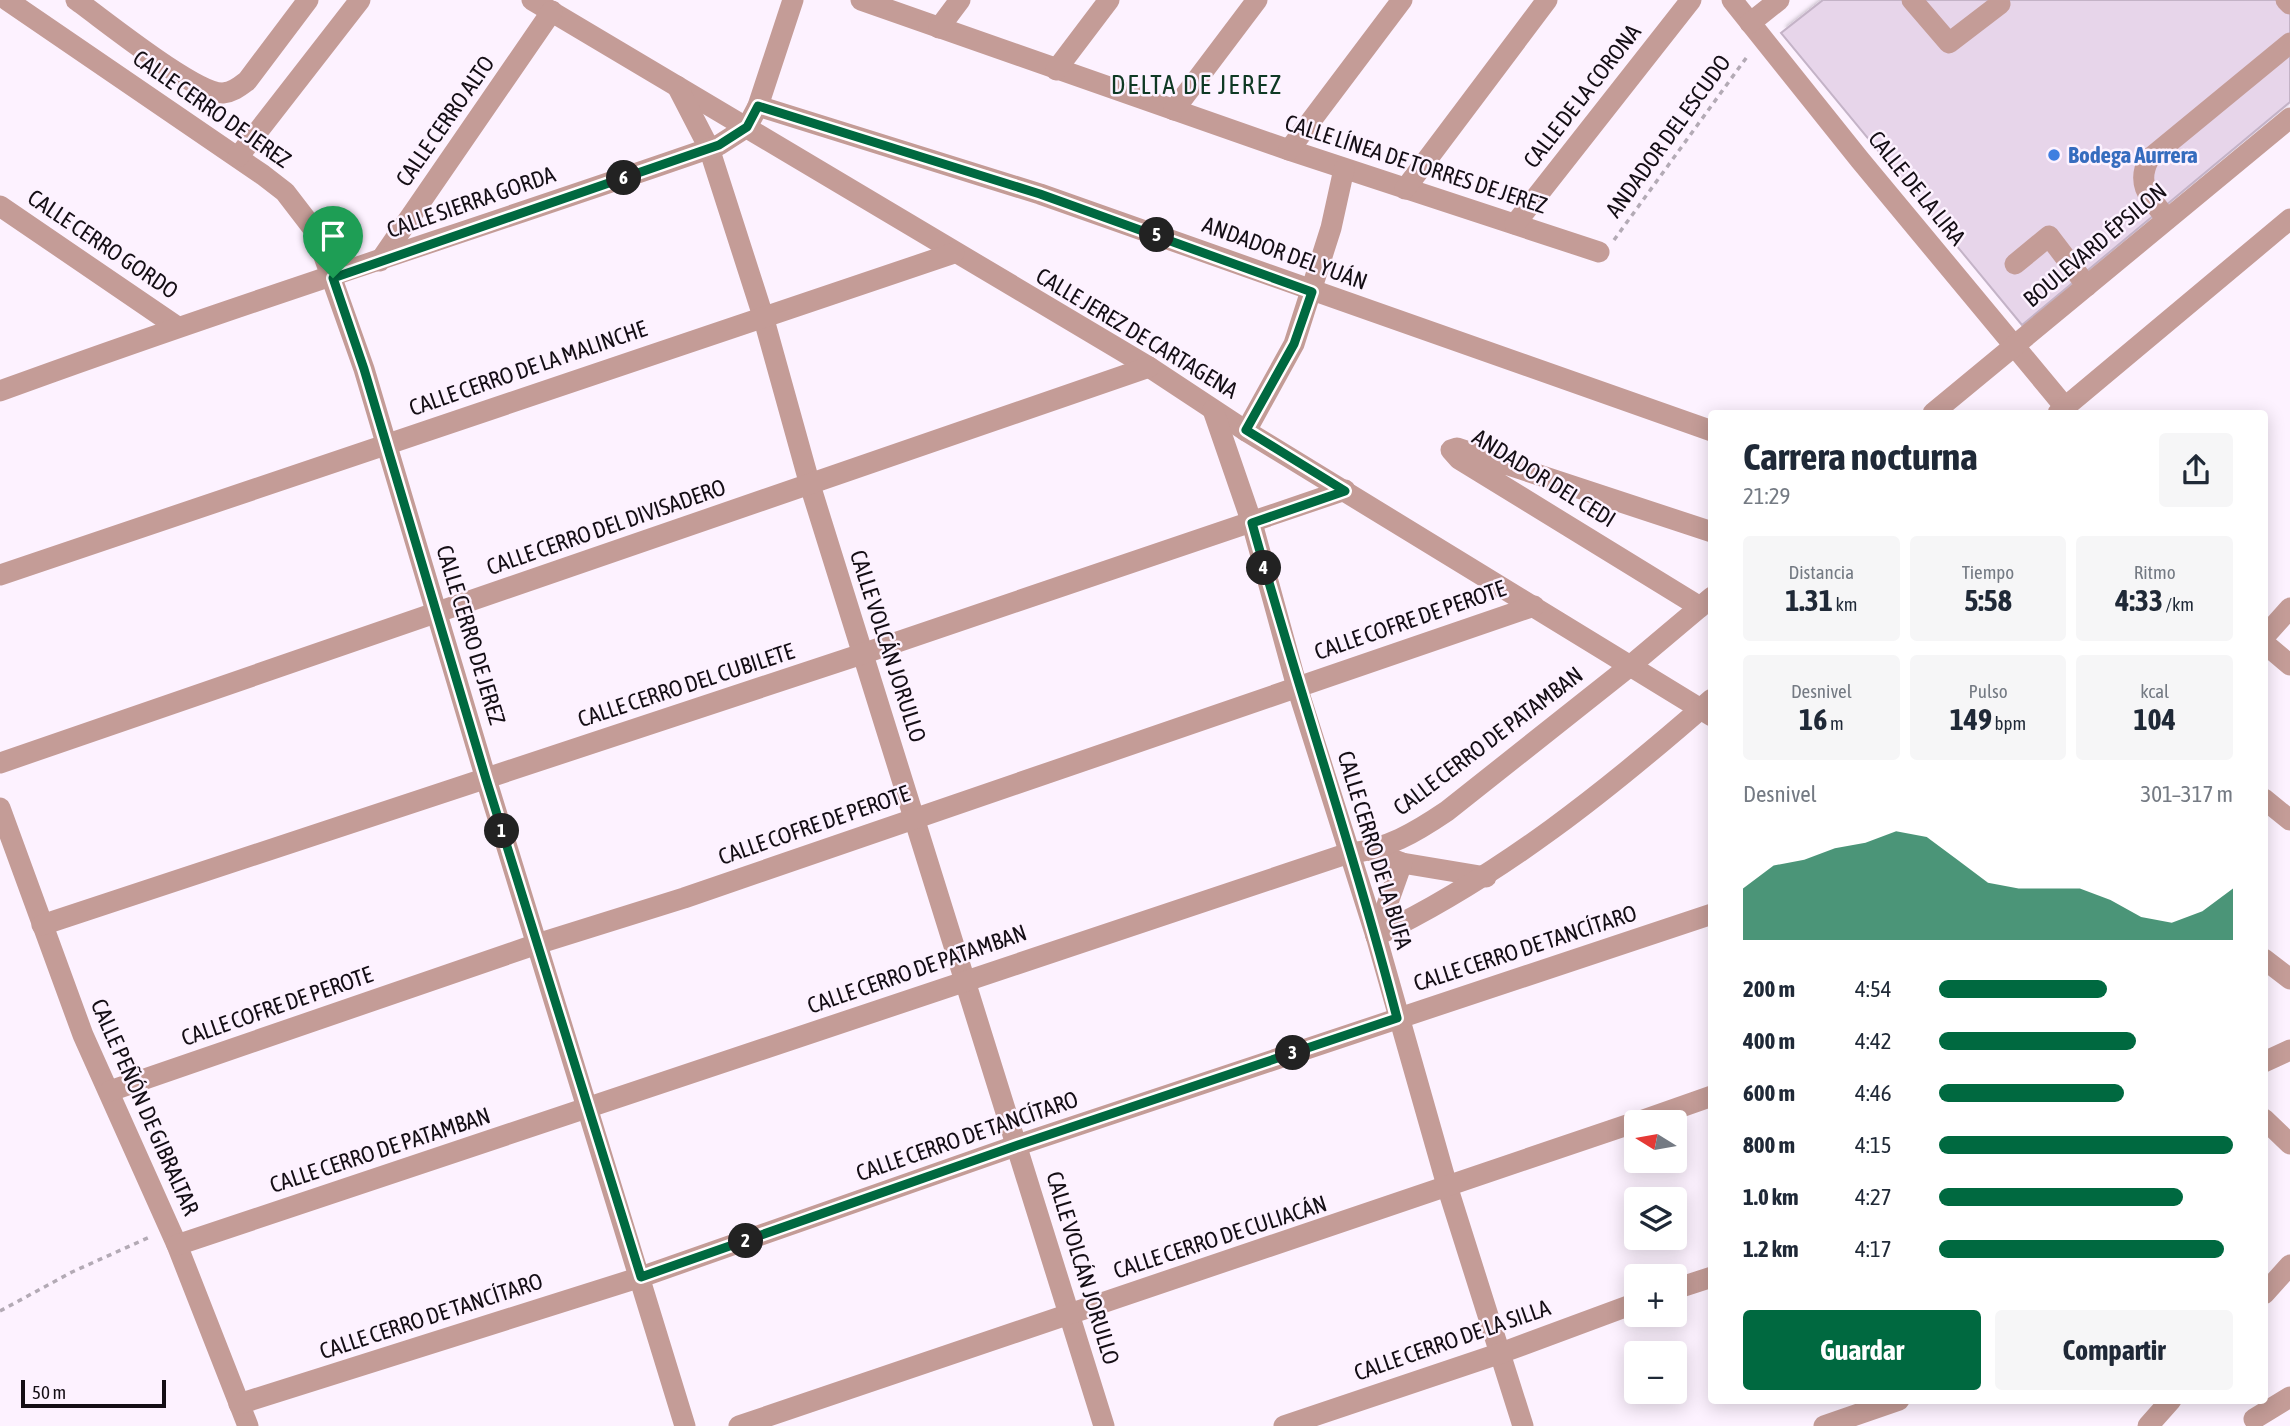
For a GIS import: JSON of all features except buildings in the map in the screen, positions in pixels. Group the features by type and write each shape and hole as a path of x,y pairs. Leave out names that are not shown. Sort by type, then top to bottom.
{"street":[{"name":"CALLE CERRO DE JEREZ","path":"7,0 285,192 315,231 333,278 437,611 685,1426"},
{"path":"76,0 190,81 221,93 234,90 261,63 308,0"},
{"path":"237,157 360,0"},
{"name":"CALLE JEREZ DE CARTAGENA","path":"532,0 1149,367 1213,410 1630,666 1708,708"},
{"path":"747,127 758,106 793,0"},
{"name":"CALLE LÍNEA DE TORRES DE JEREZ","path":"861,0 1344,169 1599,252"},
{"path":"939,28 960,0"},
{"path":"1056,70 1109,0"},
{"path":"1174,110 1258,0"},
{"path":"1289,150 1402,0"},
{"path":"1405,189 1546,0"},
{"name":"CALLE DE LA CORONA","path":"1515,224 1691,0"},
{"name":"CALLE DE LA LIRA","path":"1732,0 2061,410"},
{"path":"1755,30 1779,0"},
{"path":"1912,0 1949,43 2000,4"},
{"path":"2286,0 2290,4"},
{"name":"CALLE CERRO ALTO","path":"380,261 552,11"},
{"path":"2167,219 2142,181 2142,171 2149,159 2290,43"},
{"name":"CALLE VOLCÁN JORULLO","path":"677,86 709,149 762,316 862,654 916,817 1104,1426"},
{"name":"ANDADOR DEL YUÁN","path":"758,106 1040,194 1708,430"},
{"name":"BOULEVARD ÉPSILON","path":"1937,410 2290,118"},
{"name":"CALLE SIERRA GORDA","path":"0,391 176,326 333,278 709,149 747,127"},
{"path":"1246,430 1294,344 1312,292 1344,169"},
{"name":"CALLE CERRO GORDO","path":"0,206 176,326"},
{"path":"2061,410 2290,219"},
{"path":"2015,264 2049,236 2087,286"},
{"name":"CALLE CERRO DE LA MALINCHE","path":"0,575 954,253"},
{"name":"CALLE CERRO DEL DIVISADERO","path":"0,763 1149,367"},
{"name":"CALLE CERRO DE LA BUFA","path":"1213,410 1252,523 1297,687 1376,936 1397,1018 1448,1189 1523,1426"},
{"name":"ANDADOR DEL CEDI","path":"1706,602 1459,459 1451,450 1455,447 1708,531"},
{"name":"CALLE CERRO DEL CUBILETE","path":"41,925 862,654 1345,491"},
{"path":"1630,666 1706,602"},
{"name":"CALLE COFRE DE PEROTE","path":"110,1091 537,944 684,898 1534,606"},
{"path":"2268,633 2290,608"},
{"path":"2268,646 2290,665"},
{"name":"CALLE CERRO DE PATAMBAN","path":"173,1236 590,1109 965,980 1349,853 1372,851 1416,832 1447,811 1630,666"},
{"path":"1376,936 1430,910 1486,877 1560,824 1708,708"},
{"path":"2268,802 2290,820"},
{"name":"CALLE PEÑÓN DE GIBRALTAR","path":"0,808 83,1035 173,1236 248,1426"},
{"path":"1372,851 1402,863 1486,877"},
{"path":"1376,936 1402,863"},
{"name":"CALLE CERRO DE TANCÍTARO","path":"239,1404 641,1277 1018,1145 1708,915"},
{"path":"2268,962 2290,979"},
{"path":"2268,1060 2290,1050"},
{"name":"CALLE CERRO DE CULIACÁN","path":"1672,1110 1708,1097"},
{"path":"2268,1123 2290,1143"},
{"name":"CALLE CERRO DE CULIACÁN","path":"739,1426 1448,1189 1624,1127"},
{"path":"2268,1290 2290,1265"},
{"path":"1687,1285 1708,1278"},
{"name":"CALLE CERRO DE LA SILLA","path":"1284,1426 1500,1353 1624,1307"},
{"path":"2255,1419 2290,1397"},
{"path":"1824,1426 1887,1404"},
{"path":"2148,1426 2167,1404"}],"path":[{"name":"ANDADOR DEL ESCUDO","path":"1599,252 1616,238 1755,30"},
{"path":"0,1311 72,1272 173,1236"}],"place":[{"name":"Bodega Aurrera","path":"2054,155"}],"district":[{"name":"DELTA DE JEREZ","path":"1197,85"}],"route":[{"path":"758,106 1040,194 1312,292 1294,344 1246,430 1345,491 1252,523 1297,687 1376,936 1397,1018 1018,1145 641,1277 486,779 364,369 333,278 719,145 747,127 758,106"}]}
